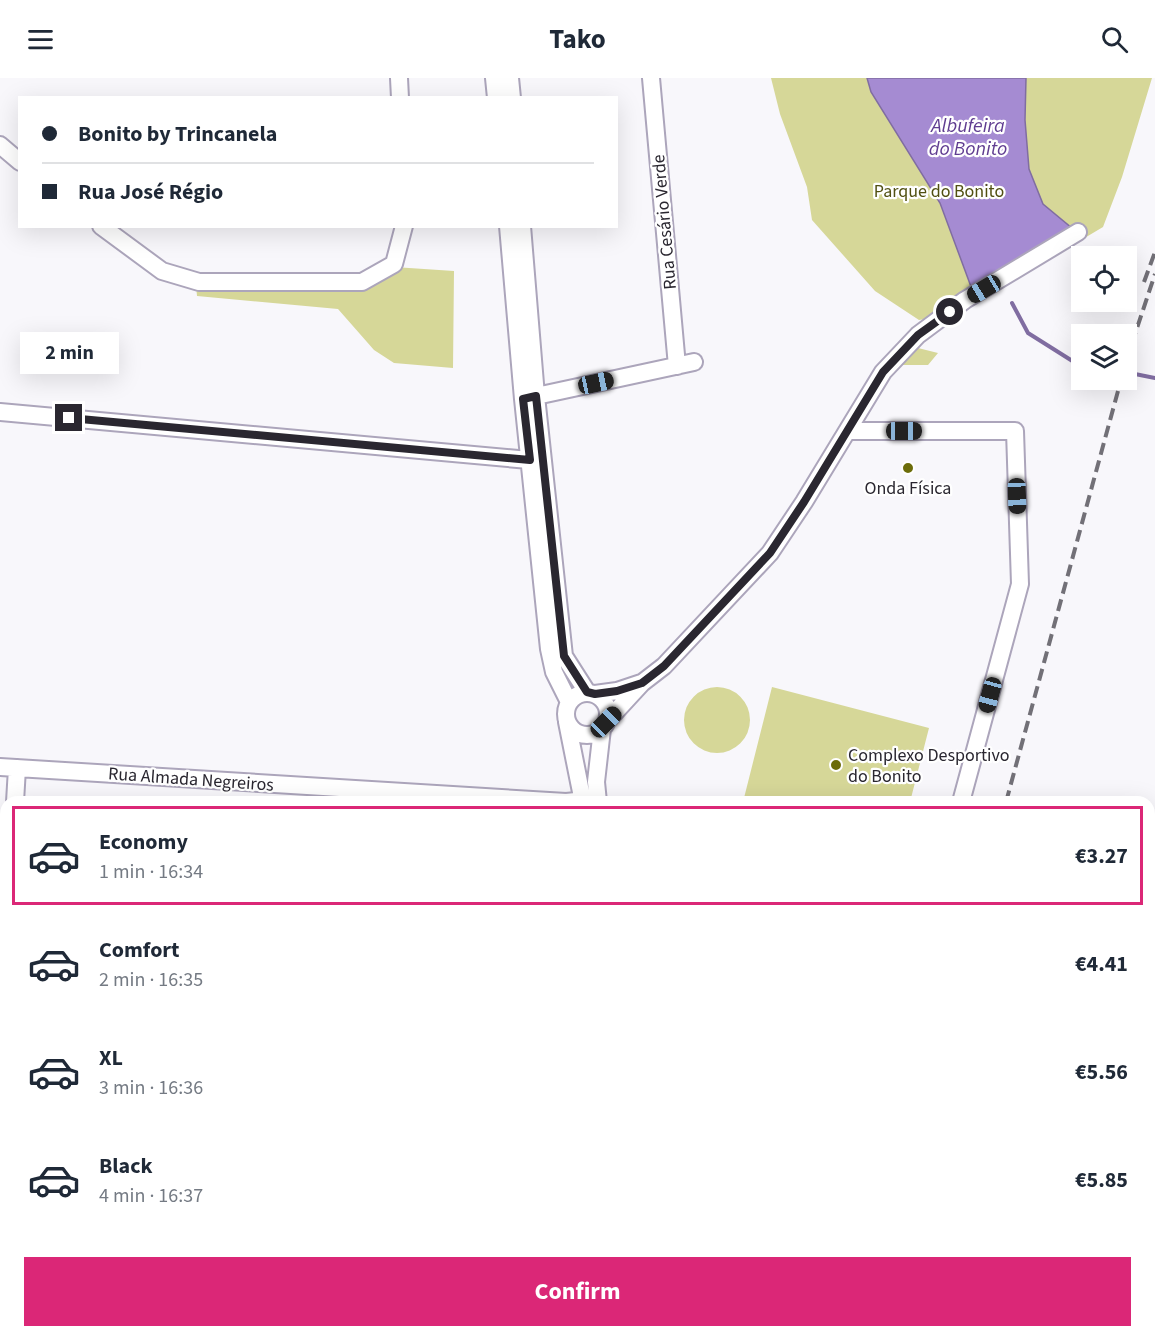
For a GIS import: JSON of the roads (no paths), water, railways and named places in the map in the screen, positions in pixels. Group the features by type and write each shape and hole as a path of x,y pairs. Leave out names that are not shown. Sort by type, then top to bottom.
{"street":[{"path":"399,78 400,96"},
{"path":"494,78 496,96"},
{"path":"510,78 512,96"},
{"name":"Rua Cesário Verde","path":"651,78 677,366"},
{"path":"0,145 18,160"},
{"path":"104,228 162,271 199,282 362,282 394,264 403,228"},
{"path":"508,228 564,656 591,693 605,703 608,715 604,725 596,782 592,796"},
{"path":"522,228 530,398 530,460 545,620 554,672 569,702"},
{"path":"567,721 570,727 589,735 604,725 642,683 664,666 770,553 804,502 883,372 918,335 965,300 1078,232"},
{"path":"530,398 694,362"},
{"path":"0,412 530,460"},
{"path":"847,431 1015,431 1020,584 963,796"},
{"path":"589,796 567,721 566,708 574,697 617,691 642,683"},
{"name":"Rua Almada Negreiros","path":"0,767 469,796"},
{"path":"15,796 17,768"}],"water":[{"name":"Albufeira do Bonito","path":"867,78 1026,78 1025,120 1029,169 1043,204 1073,229 973,292 940,203 871,92"}],"waterway":[{"path":"1012,303 1028,333 1071,360"},
{"path":"1137,374 1155,378"}],"railway":[{"path":"1144,282 1155,252"},
{"path":"1137,328 1155,274"},
{"path":"1008,796 1118,390"}],"place":[{"name":"Onda Física","path":"908,468"},
{"name":"Complexo Desportivo do Bonito","path":"836,765"}],"park label":[{"name":"Parque do Bonito","path":"939,191"}]}
